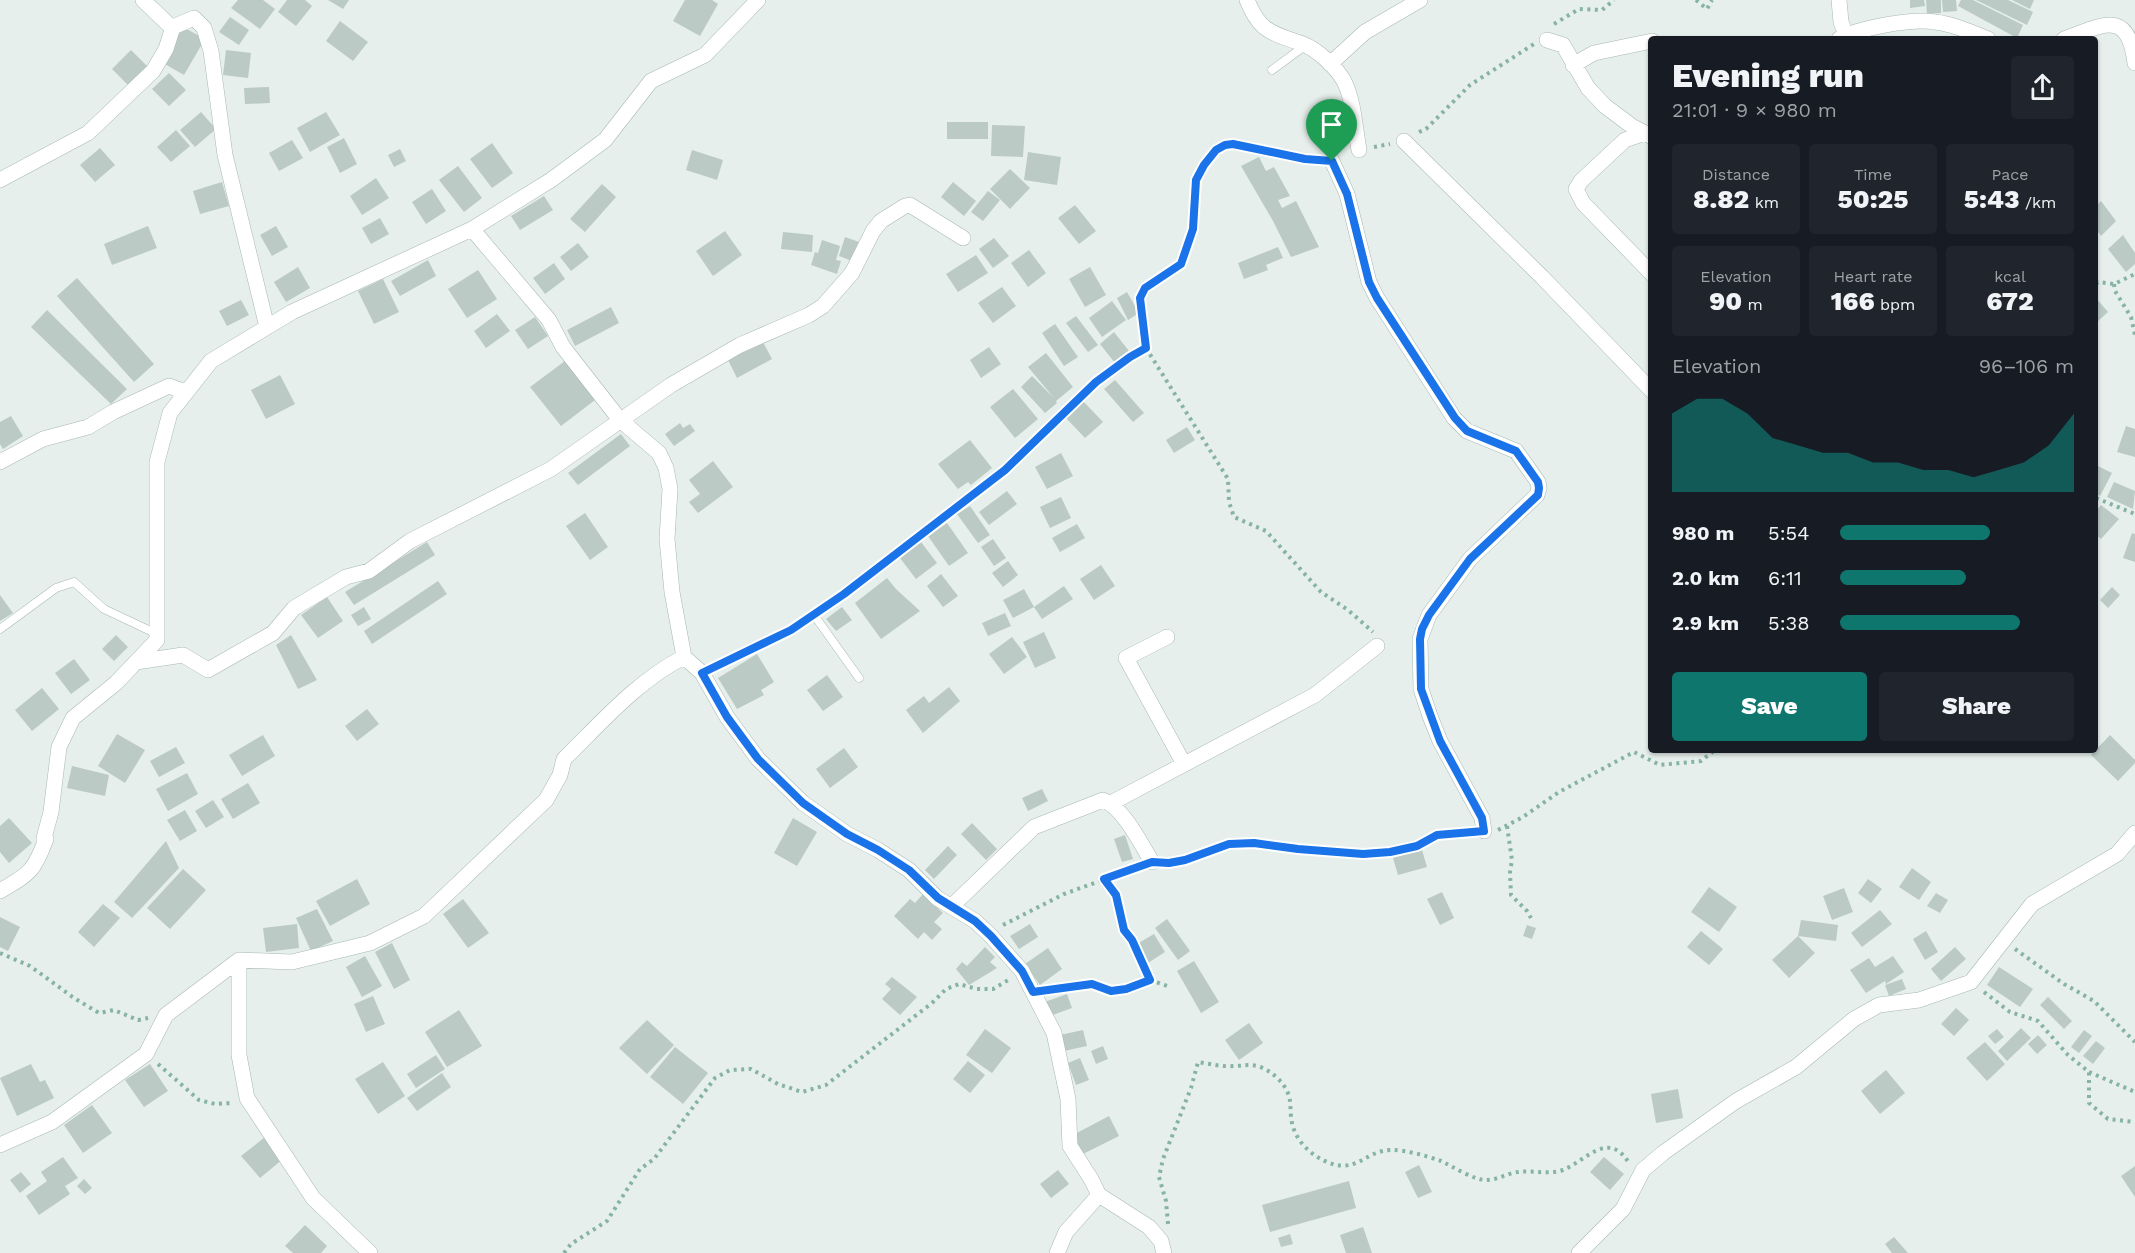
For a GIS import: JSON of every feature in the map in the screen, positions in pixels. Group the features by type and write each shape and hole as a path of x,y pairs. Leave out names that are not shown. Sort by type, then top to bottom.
{"street":[{"path":"143,0 173,27"},
{"path":"0,891 27,875 39,860 46,840 44,838 51,812 59,747 73,718 116,683 157,640 157,462 170,413 211,361 292,312 472,229 551,180 605,140 651,81 705,55 758,0"},
{"path":"1247,0 1264,27 1278,35 1306,45 1330,64 1344,81 1359,150"},
{"path":"1330,64 1371,28 1420,0"},
{"path":"1839,0 1843,36"},
{"path":"0,180 88,133 153,71 166,49 173,27 190,18 197,20 204,28 212,51 225,155 267,327"},
{"path":"1847,36 1889,24 1933,21 1980,36"},
{"path":"2073,36 2104,25 2114,25 2123,29 2133,45 2135,63"},
{"path":"1547,40 1563,45 1588,88 1605,106 1648,135"},
{"path":"1573,65 1594,53 1648,42"},
{"path":"1648,135 1625,140 1581,181 1576,189 1583,203 1648,270"},
{"path":"1404,141 1542,277 1648,387"},
{"path":"1332,161 1347,194 1369,282 1387,317 1455,418 1467,431 1516,451 1538,482 1538,495 1470,559 1429,615 1420,639 1421,689 1440,741 1482,818 1484,831"},
{"path":"136,662 183,655 208,670 273,633 294,608 346,577 369,571 410,541 551,469 671,386 740,345 809,315 823,306 852,273 873,231 881,222 905,206 910,205 963,238"},
{"path":"472,229 549,320 562,347 620,420 659,453 666,468 670,489 667,539 671,582 684,657 702,673 727,717 758,759 803,803 847,834 909,870 938,898 975,921 1022,971 1054,1033 1068,1099 1070,1146 1099,1195 1149,1227 1163,1247"},
{"path":"0,462 43,439 88,427 113,412 169,386 185,392"},
{"path":"1167,638 1126,658 1184,764"},
{"path":"1111,803 1315,695 1377,646"},
{"path":"0,1145 52,1122 146,1054 166,1015 240,960 292,962 370,943 424,916 546,800 560,775 564,759 640,685 661,669 684,657"},
{"path":"952,906 1034,827 1103,800 1111,803 1130,826 1152,862"},
{"path":"1579,1253 1623,1209 1643,1170 1663,1153 1736,1101 1796,1067 1854,1019 1879,1005 1919,1000 1971,982 2032,904 2117,854 2135,833"},
{"path":"240,960 240,1055 247,1098 314,1198 370,1253"},
{"path":"1058,1253 1066,1232 1099,1195"}],"lane":[{"path":"1272,70 1306,45"},
{"path":"0,629 56,588 74,582 104,609 157,634"},
{"path":"814,615 859,678"}],"path":[{"path":"1359,150 1404,141 1426,129 1470,85 1517,53 1547,40 1550,28 1557,21 1579,9 1602,10 1614,0"},
{"path":"1696,0 1707,9 1712,0"},
{"path":"1332,161 1305,159 1233,144 1216,150 1196,180 1193,229 1181,264 1145,288 1140,298 1146,348 1228,479 1229,502 1234,517 1266,531 1321,592 1348,610 1375,633 1377,646"},
{"path":"2098,282 2114,284 2135,274"},
{"path":"2114,284 2115,291 2132,317 2135,335"},
{"path":"702,673 791,630 844,594 1005,470 1096,382 1146,348"},
{"path":"2098,499 2135,514"},
{"path":"991,936 1004,924 1064,894 1152,862 1169,863 1185,860 1229,844 1254,843 1363,854 1390,852 1417,846 1437,835 1500,830 1559,792 1634,752 1660,765 1701,761 1711,753"},
{"path":"1507,826 1512,860 1511,895 1531,918"},
{"path":"1104,879 1116,895 1124,930 1132,940 1150,980"},
{"path":"2003,939 2031,962 2094,1001 2135,1042"},
{"path":"0,953 30,966 74,998 99,1012 114,1010 138,1020 166,1015"},
{"path":"564,1253 571,1244 607,1221 640,1169 654,1160 715,1078 730,1070 751,1069 778,1084 802,1092 826,1085 932,1004 946,989 959,984 977,989 993,989 1022,971"},
{"path":"1033,992 1092,984 1111,991 1126,989 1150,980 1167,986"},
{"path":"1971,982 2010,1012 2038,1021 2068,1055 2090,1072 2135,1092"},
{"path":"146,1054 199,1100 215,1104 230,1104 247,1098"},
{"path":"1163,1247 1169,1223 1159,1177 1163,1159 1191,1088 1198,1062 1257,1066 1277,1077 1285,1087 1290,1099 1290,1116 1300,1143 1324,1161 1346,1166 1356,1164 1377,1151 1393,1150 1438,1160 1486,1181 1519,1172 1541,1173 1563,1170 1596,1149 1604,1149 1616,1150 1624,1155 1630,1165 1643,1170"},
{"path":"2090,1072 2089,1103 2108,1119 2135,1122"}],"building":[{"path":"238,0 263,0 275,9 260,29 231,8"},
{"path":"287,0 305,0 312,6 296,26 278,12"},
{"path":"328,0 349,0 343,9"},
{"path":"685,0 712,0 718,4 700,36 673,21"},
{"path":"1910,0 1924,0 1925,6 1910,8"},
{"path":"1926,0 1941,0 1941,13 1927,14"},
{"path":"1942,0 1956,0 1957,11 1943,12"},
{"path":"1961,0 1973,0 2023,25 2018,36 2013,36 1958,6"},
{"path":"1976,0 2008,0 2033,12 2027,25"},
{"path":"2012,0 2034,0 2030,9"},
{"path":"230,17 249,30 239,45 219,32"},
{"path":"340,21 368,42 353,61 326,41"},
{"path":"183,27 205,39 184,75 163,63"},
{"path":"131,50 147,66 128,85 112,69"},
{"path":"226,50 251,53 248,78 223,75"},
{"path":"169,73 186,90 169,106 152,89"},
{"path":"269,87 270,103 245,104 244,88"},
{"path":"201,112 216,129 195,147 180,130"},
{"path":"326,112 340,135 310,152 297,128"},
{"path":"947,122 988,122 988,139 947,139"},
{"path":"992,125 1025,126 1023,157 991,156"},
{"path":"176,130 190,146 171,162 157,147"},
{"path":"344,138 357,164 340,173 327,147"},
{"path":"292,140 303,158 279,171 269,153"},
{"path":"492,143 513,173 492,188 470,159"},
{"path":"100,148 115,165 95,182 80,165"},
{"path":"400,149 406,161 394,167 388,155"},
{"path":"692,150 723,160 717,180 686,170"},
{"path":"1028,152 1061,157 1057,185 1024,180"},
{"path":"1259,157 1266,171 1274,167 1290,196 1278,200 1282,208 1296,201 1319,247 1291,257 1241,166"},
{"path":"458,166 482,198 464,212 439,180"},
{"path":"1010,169 1030,188 1010,209 990,189"},
{"path":"376,178 389,198 362,215 350,196"},
{"path":"222,182 229,206 200,214 193,191"},
{"path":"953,182 976,201 964,216 941,197"},
{"path":"602,184 616,197 585,232 570,219"},
{"path":"432,189 446,211 426,224 412,202"},
{"path":"988,191 1000,200 983,221 971,212"},
{"path":"544,196 553,210 520,230 511,216"},
{"path":"2101,201 2116,221 2101,236 2098,232 2098,204"},
{"path":"1075,205 1096,231 1079,244 1058,218"},
{"path":"380,218 389,234 371,244 362,228"},
{"path":"148,226 157,248 112,265 104,244"},
{"path":"276,226 288,247 272,256 260,235"},
{"path":"725,231 742,255 713,276 696,251"},
{"path":"783,232 813,235 812,252 781,249"},
{"path":"2123,235 2135,253 2135,264 2126,272 2108,249"},
{"path":"845,237 859,242 852,261 839,256"},
{"path":"994,238 1009,256 993,268 979,249"},
{"path":"822,240 840,246 836,260 841,261 837,274 811,265"},
{"path":"578,243 589,257 571,271 560,257"},
{"path":"1278,247 1283,258 1266,265 1268,270 1244,279 1238,263"},
{"path":"1029,250 1046,273 1028,287 1011,263"},
{"path":"976,255 988,273 958,292 946,274"},
{"path":"428,260 436,276 400,296 391,281"},
{"path":"554,263 565,279 545,294 533,278"},
{"path":"298,267 310,288 286,302 274,282"},
{"path":"1090,267 1106,295 1085,307 1069,279"},
{"path":"478,270 497,299 467,318 448,289"},
{"path":"77,278 154,364 134,382 57,296"},
{"path":"383,279 399,312 374,324 358,291"},
{"path":"1002,287 1016,306 993,323 978,303"},
{"path":"1127,292 1139,313 1128,320 1117,298"},
{"path":"241,300 249,315 227,326 219,311"},
{"path":"2098,300 2108,312 2098,321"},
{"path":"1112,301 1126,320 1102,337 1089,318"},
{"path":"611,307 619,323 575,346 567,330"},
{"path":"47,310 127,389 111,404 31,327"},
{"path":"497,314 510,331 486,348 474,331"},
{"path":"1076,316 1098,345 1088,352 1066,323"},
{"path":"535,317 548,336 528,349 515,330"},
{"path":"1055,324 1078,357 1064,366 1042,333"},
{"path":"1114,332 1129,351 1115,363 1100,344"},
{"path":"763,342 772,359 737,378 728,360"},
{"path":"989,347 1001,364 981,378 970,360"},
{"path":"1046,353 1073,387 1045,413 1021,387 1032,376 1054,398 1028,367"},
{"path":"565,361 595,400 561,426 530,387"},
{"path":"280,375 295,404 266,419 251,390"},
{"path":"1115,380 1144,413 1133,422 1104,389"},
{"path":"1013,389 1038,419 1015,438 990,407"},
{"path":"1083,401 1103,422 1085,438 1066,418"},
{"path":"11,416 23,436 3,449 0,444 0,422"},
{"path":"680,423 683,428 690,424 695,431 674,446 665,434"},
{"path":"2126,426 2135,429 2135,457 2117,452"},
{"path":"1187,427 1195,440 1174,453 1166,440"},
{"path":"621,434 630,446 578,485 568,473"},
{"path":"970,440 992,468 971,485 968,482 958,489 938,464"},
{"path":"1061,453 1073,476 1047,489 1035,467"},
{"path":"713,461 733,487 698,513 689,502 700,494 689,480"},
{"path":"2098,466 2112,473 2100,496 2098,494"},
{"path":"2114,482 2135,491 2133,509 2107,497"},
{"path":"1007,491 1017,504 989,525 979,512"},
{"path":"1061,497 1071,518 1050,528 1040,507"},
{"path":"2101,505 2119,519 2101,539 2098,537 2098,509"},
{"path":"970,506 990,535 978,543 957,514"},
{"path":"585,513 608,547 590,560 566,526"},
{"path":"947,523 968,553 949,566 928,536"},
{"path":"1077,524 1085,538 1060,552 1052,538"},
{"path":"2132,533 2135,534 2135,562 2123,558"},
{"path":"993,539 1006,558 994,566 981,547"},
{"path":"427,542 435,555 354,605 345,592"},
{"path":"921,542 937,563 916,579 900,558"},
{"path":"1008,561 1018,575 1003,587 992,573"},
{"path":"1101,565 1115,586 1094,600 1080,579"},
{"path":"941,574 958,596 943,607 927,586"},
{"path":"887,578 920,611 881,639 855,603"},
{"path":"438,581 447,594 372,644 364,631"},
{"path":"1064,586 1073,599 1042,619 1034,607"},
{"path":"2112,587 2120,595 2108,608 2100,600"},
{"path":"1024,589 1034,607 1013,618 1003,600"},
{"path":"0,595 13,613 0,621"},
{"path":"327,597 343,621 318,638 301,615"},
{"path":"364,607 371,619 358,626 351,615"},
{"path":"842,607 852,620 836,631 826,619"},
{"path":"1005,613 1011,626 988,636 982,623"},
{"path":"1044,632 1056,658 1035,668 1023,642"},
{"path":"116,635 128,647 114,661 102,649"},
{"path":"291,635 317,680 298,689 276,645"},
{"path":"1012,637 1027,657 1004,674 989,654"},
{"path":"757,654 774,682 761,690 764,695 737,709 718,678"},
{"path":"74,659 90,680 71,694 55,673"},
{"path":"827,675 843,697 823,711 807,690"},
{"path":"949,687 960,701 923,733 906,710 924,696 929,703"},
{"path":"42,688 59,709 32,731 15,710"},
{"path":"367,709 379,724 357,741 345,726"},
{"path":"117,734 145,750 125,783 98,766"},
{"path":"263,735 275,756 242,776 229,755"},
{"path":"2110,735 2135,760 2135,763 2118,781 2091,755 2098,753 2098,748"},
{"path":"176,747 185,763 159,777 150,761"},
{"path":"844,748 858,767 830,788 816,769"},
{"path":"72,766 109,775 105,796 67,788"},
{"path":"187,773 198,794 168,811 156,789"},
{"path":"248,783 260,803 233,819 221,799"},
{"path":"1042,789 1048,801 1028,811 1022,798"},
{"path":"213,800 224,817 206,828 195,811"},
{"path":"185,810 197,831 180,841 167,820"},
{"path":"9,818 32,843 9,863 0,852 0,826"},
{"path":"793,818 817,832 797,866 774,853"},
{"path":"972,823 997,849 986,860 961,834"},
{"path":"1125,835 1133,859 1122,862 1114,839"},
{"path":"166,841 179,868 132,918 114,902"},
{"path":"948,846 957,855 934,879 925,870"},
{"path":"1422,850 1427,867 1398,875 1393,858"},
{"path":"1912,868 1931,882 1919,900 1899,887"},
{"path":"183,869 206,890 170,929 147,908"},
{"path":"357,879 370,904 330,926 316,901"},
{"path":"1868,879 1882,889 1871,903 1858,893"},
{"path":"1709,887 1737,907 1719,932 1691,912"},
{"path":"1844,888 1853,912 1832,920 1823,896"},
{"path":"1442,892 1454,918 1440,925 1427,899"},
{"path":"1936,893 1948,900 1940,913 1927,906"},
{"path":"923,894 943,913 934,922 942,929 932,940 924,932 918,939 894,916 910,899 915,903"},
{"path":"463,899 489,933 468,948 443,914"},
{"path":"103,904 120,918 94,947 78,932"},
{"path":"317,909 333,941 311,951 296,918"},
{"path":"1880,910 1892,924 1862,947 1851,933"},
{"path":"0,917 20,927 8,951 0,947"},
{"path":"1167,919 1190,951 1178,960 1155,928"},
{"path":"1801,920 1838,925 1836,941 1798,936"},
{"path":"297,924 299,948 266,952 263,928"},
{"path":"1030,924 1038,937 1019,949 1010,936"},
{"path":"1527,925 1536,928 1532,939 1523,936"},
{"path":"1701,931 1723,949 1709,965 1687,947"},
{"path":"1926,931 1938,952 1925,960 1913,939"},
{"path":"1154,934 1165,952 1148,963 1137,944"},
{"path":"1798,936 1815,953 1789,978 1772,960"},
{"path":"392,943 410,980 394,989 375,952"},
{"path":"985,947 995,957 990,962 997,968 969,985 956,969 962,962 967,966"},
{"path":"1955,947 1966,959 1941,981 1931,969"},
{"path":"1048,948 1062,969 1040,985 1025,964"},
{"path":"365,956 382,986 362,997 346,967"},
{"path":"1893,956 1904,972 1866,993 1850,970 1869,958 1875,967"},
{"path":"1194,961 1219,1002 1201,1013 1177,971"},
{"path":"1999,967 2033,989 2020,1007 1987,985"},
{"path":"892,977 917,997 900,1015 882,999 891,989 885,984"},
{"path":"1902,979 1906,989 1889,996 1885,985"},
{"path":"1067,994 1072,1008 1047,1017 1042,1003"},
{"path":"373,996 385,1024 366,1032 354,1004"},
{"path":"2048,997 2072,1021 2064,1029 2040,1005"},
{"path":"1956,1008 1969,1020 1954,1036 1941,1024"},
{"path":"459,1010 482,1046 447,1067 425,1032"},
{"path":"647,1020 674,1045 647,1074 619,1048"},
{"path":"1249,1023 1263,1043 1239,1060 1225,1040"},
{"path":"2021,1028 2031,1038 2007,1061 1998,1051"},
{"path":"985,1029 1011,1048 992,1073 966,1055"},
{"path":"1997,1029 2004,1037 1995,1044 1988,1036"},
{"path":"1083,1030 1087,1046 1064,1051 1060,1035"},
{"path":"2084,1030 2092,1036 2079,1053 2071,1047"},
{"path":"2038,1035 2047,1045 2037,1054 2028,1044"},
{"path":"2096,1041 2105,1048 2093,1064 2083,1056"},
{"path":"1985,1042 2005,1064 1987,1081 1966,1058"},
{"path":"1103,1046 1108,1059 1096,1064 1091,1051"},
{"path":"675,1047 708,1073 683,1104 650,1077"},
{"path":"436,1055 445,1069 416,1088 407,1074"},
{"path":"1080,1058 1089,1080 1076,1085 1068,1063"},
{"path":"968,1061 985,1075 970,1093 953,1079"},
{"path":"383,1062 405,1096 378,1114 355,1079"},
{"path":"31,1064 40,1082 45,1080 54,1098 17,1116 0,1078"},
{"path":"150,1064 168,1091 144,1107 125,1080"},
{"path":"1886,1070 1905,1093 1880,1114 1861,1091"},
{"path":"442,1073 451,1087 417,1111 407,1098"},
{"path":"1678,1089 1683,1118 1656,1123 1651,1094"},
{"path":"92,1105 112,1133 83,1153 64,1125"},
{"path":"1109,1116 1119,1136 1083,1154 1073,1135"},
{"path":"265,1137 283,1159 260,1178 241,1156"},
{"path":"63,1157 78,1178 65,1186 70,1194 39,1215 26,1196 47,1181 41,1172"},
{"path":"1604,1157 1624,1174 1610,1190 1590,1172"},
{"path":"1419,1165 1432,1192 1418,1198 1405,1172"},
{"path":"2135,1166 2135,1197 2121,1176"},
{"path":"1058,1170 1069,1184 1051,1198 1040,1184"},
{"path":"21,1172 31,1184 20,1193 10,1180"},
{"path":"84,1179 92,1188 85,1194 77,1186"},
{"path":"1349,1181 1356,1208 1270,1232 1262,1205"},
{"path":"305,1225 327,1246 321,1253 293,1253 285,1246"},
{"path":"1363,1227 1372,1253 1346,1253 1340,1235"},
{"path":"1290,1234 1293,1244 1281,1247 1278,1238"},
{"path":"1894,1237 1908,1253 1892,1253 1885,1244"}],"route":[{"path":"1233,144 1305,159 1332,161 1347,194 1369,282 1387,317 1455,418 1467,431 1516,451 1538,482 1538,495 1470,559 1425,621 1420,639 1421,689 1430,716 1440,741 1482,818 1484,831 1437,835 1417,846 1390,852 1363,854 1254,843 1229,844 1185,860 1169,863 1152,862 1134,868 1104,879 1116,895 1124,930 1132,940 1150,980 1126,989 1111,991 1092,984 1033,992 1022,971 975,921 938,898 909,870 847,834 803,803 758,759 727,717 702,673 791,630 844,594 1005,470 1096,382 1146,348 1140,298 1145,288 1181,264 1193,229 1196,180 1216,150 1233,144"}]}
